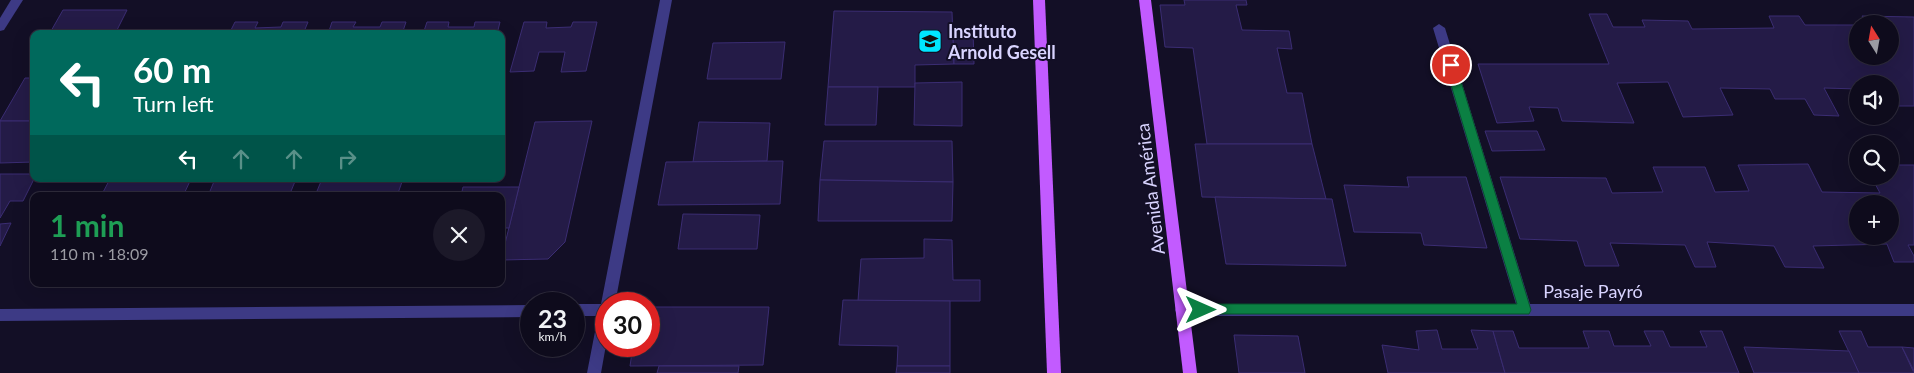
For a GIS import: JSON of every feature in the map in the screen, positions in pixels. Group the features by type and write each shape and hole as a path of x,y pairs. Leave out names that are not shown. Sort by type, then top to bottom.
{"main road":[{"path":"1039,0 1054,373"},
{"name":"Avenida América","path":"1144,0 1190,373"}],"street":[{"path":"0,27 17,0"},
{"path":"610,292 666,0"},
{"path":"1439,28 1525,310"},
{"name":"Pasaje Payró","path":"1182,310 1914,310"},
{"path":"0,315 520,311"},
{"path":"594,373 597,357"}],"building":[{"path":"1184,0 1246,0 1247,5 1236,5 1242,30 1289,31 1292,49 1277,48 1287,93 1302,93 1312,144 1207,144 1193,48 1165,47 1160,5 1185,5"},
{"path":"63,10 127,10 117,30 52,30"},
{"path":"834,11 952,12 954,64 915,65 915,87 828,87"},
{"path":"1589,14 1607,14 1613,27 1645,27 1642,20 1688,21 1692,29 1774,28 1769,16 1799,16 1805,25 1849,25 1849,65 1899,65 1899,17 1914,17 1914,106 1899,106 1899,75 1849,75 1849,89 1824,88 1839,116 1814,115 1805,99 1775,99 1770,89 1720,88 1733,115 1683,117 1668,82 1617,83 1634,123 1562,121 1558,108 1529,107 1534,121 1497,123 1478,64 1609,64"},
{"path":"235,22 258,22 255,28 281,27 283,22 308,22 305,30 231,30"},
{"path":"332,22 356,22 353,27 380,27 382,22 406,22 403,30 329,30"},
{"path":"427,22 449,22 448,27 474,27 475,22 500,22 498,30 424,30"},
{"path":"524,22 547,22 546,28 571,27 573,22 597,22 586,71 561,72 565,52 539,52 534,71 510,72"},
{"path":"953,30 973,30 974,64 954,64"},
{"path":"785,42 781,79 707,79 713,43"},
{"path":"25,78 30,78 30,121 0,121"},
{"path":"962,82 962,126 914,125 915,83"},
{"path":"828,87 878,87 876,125 825,125"},
{"path":"0,121 30,121 30,162 0,163"},
{"path":"592,121 565,242 548,259 505,260 505,244 535,122"},
{"path":"699,122 770,123 767,161 693,162"},
{"path":"1485,131 1537,131 1545,150 1492,151"},
{"path":"824,141 952,141 953,182 820,180"},
{"path":"1195,144 1312,144 1326,199 1202,197"},
{"path":"783,161 780,204 658,205 666,162"},
{"path":"1808,164 1822,192 1880,193 1876,185 1899,185 1899,165 1914,165 1914,245 1908,245 1914,256 1914,262 1894,262 1887,245 1899,245 1899,195 1849,195 1850,245 1813,246 1824,268 1785,267 1774,246 1707,242 1716,267 1695,267 1685,245 1610,243 1619,266 1585,266 1577,241 1520,239 1500,177 1606,178 1612,193 1663,192 1653,167 1705,167 1715,192 1749,191 1738,165"},
{"path":"0,174 30,174 30,182 32,182 23,201 10,201 0,218"},
{"path":"1407,177 1466,177 1487,248 1424,245 1421,233 1354,232 1344,185 1409,187"},
{"path":"820,180 953,182 952,221 818,221"},
{"path":"108,182 190,182 185,192 103,192"},
{"path":"214,182 295,182 291,192 210,192"},
{"path":"321,182 402,182 398,192 317,192"},
{"path":"463,187 519,187 509,228 505,228 505,192 462,192"},
{"path":"1215,197 1332,199 1346,266 1226,264"},
{"path":"683,214 760,215 757,249 678,249"},
{"path":"11,223 0,246 0,224"},
{"path":"924,239 952,240 953,280 980,280 980,301 858,301 861,259 924,258"},
{"path":"843,300 950,301 950,366 897,366 898,346 839,345"},
{"path":"660,307 769,307 763,365 630,366 631,357 660,357"},
{"path":"1437,330 1442,349 1478,349 1471,330 1493,331 1505,373 1388,373 1382,345 1419,350 1416,331"},
{"path":"1493,331 1513,331 1519,348 1589,348 1583,331 1609,331 1614,346 1651,346 1644,331 1663,331 1670,347 1707,347 1700,331 1722,331 1739,373 1505,373"},
{"path":"1839,331 1861,331 1868,347 1902,347 1914,373 1859,373"},
{"path":"1234,335 1298,336 1305,373 1239,373"},
{"path":"1744,347 1849,351 1859,373 1754,373"},
{"path":"1902,347 1914,348 1914,371"},
{"path":"659,366 739,366 738,373 657,373"},
{"path":"897,366 950,366 950,373 896,373"}],"place":[{"name":"Instituto Arnold Gesell","path":"930,41"}],"route":[{"path":"1201,310 1525,310 1451,65"}]}
